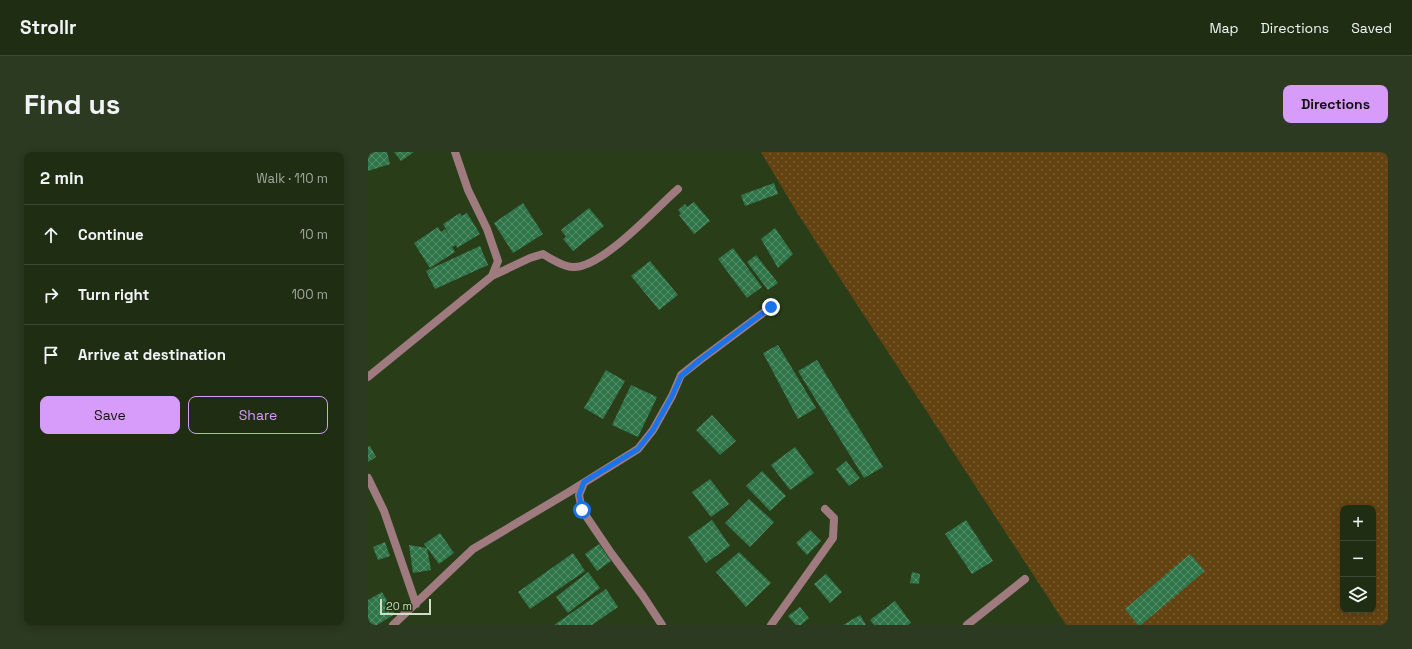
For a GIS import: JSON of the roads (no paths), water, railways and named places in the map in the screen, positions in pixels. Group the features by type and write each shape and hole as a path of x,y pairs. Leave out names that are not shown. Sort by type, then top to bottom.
{"street":[{"path":"455,152 468,190 487,229 498,261 492,276"},
{"path":"368,377 492,276 530,258 543,254 550,259 573,268 590,264 618,244 678,189"},
{"path":"393,625 473,549 638,449 653,430 672,396 681,376 771,307"},
{"path":"368,478 384,511 416,604"},
{"path":"584,482 579,495 582,510 611,554 643,596 662,625"},
{"path":"771,625 833,538 834,518 826,509"},
{"path":"967,625 1025,579"}]}
